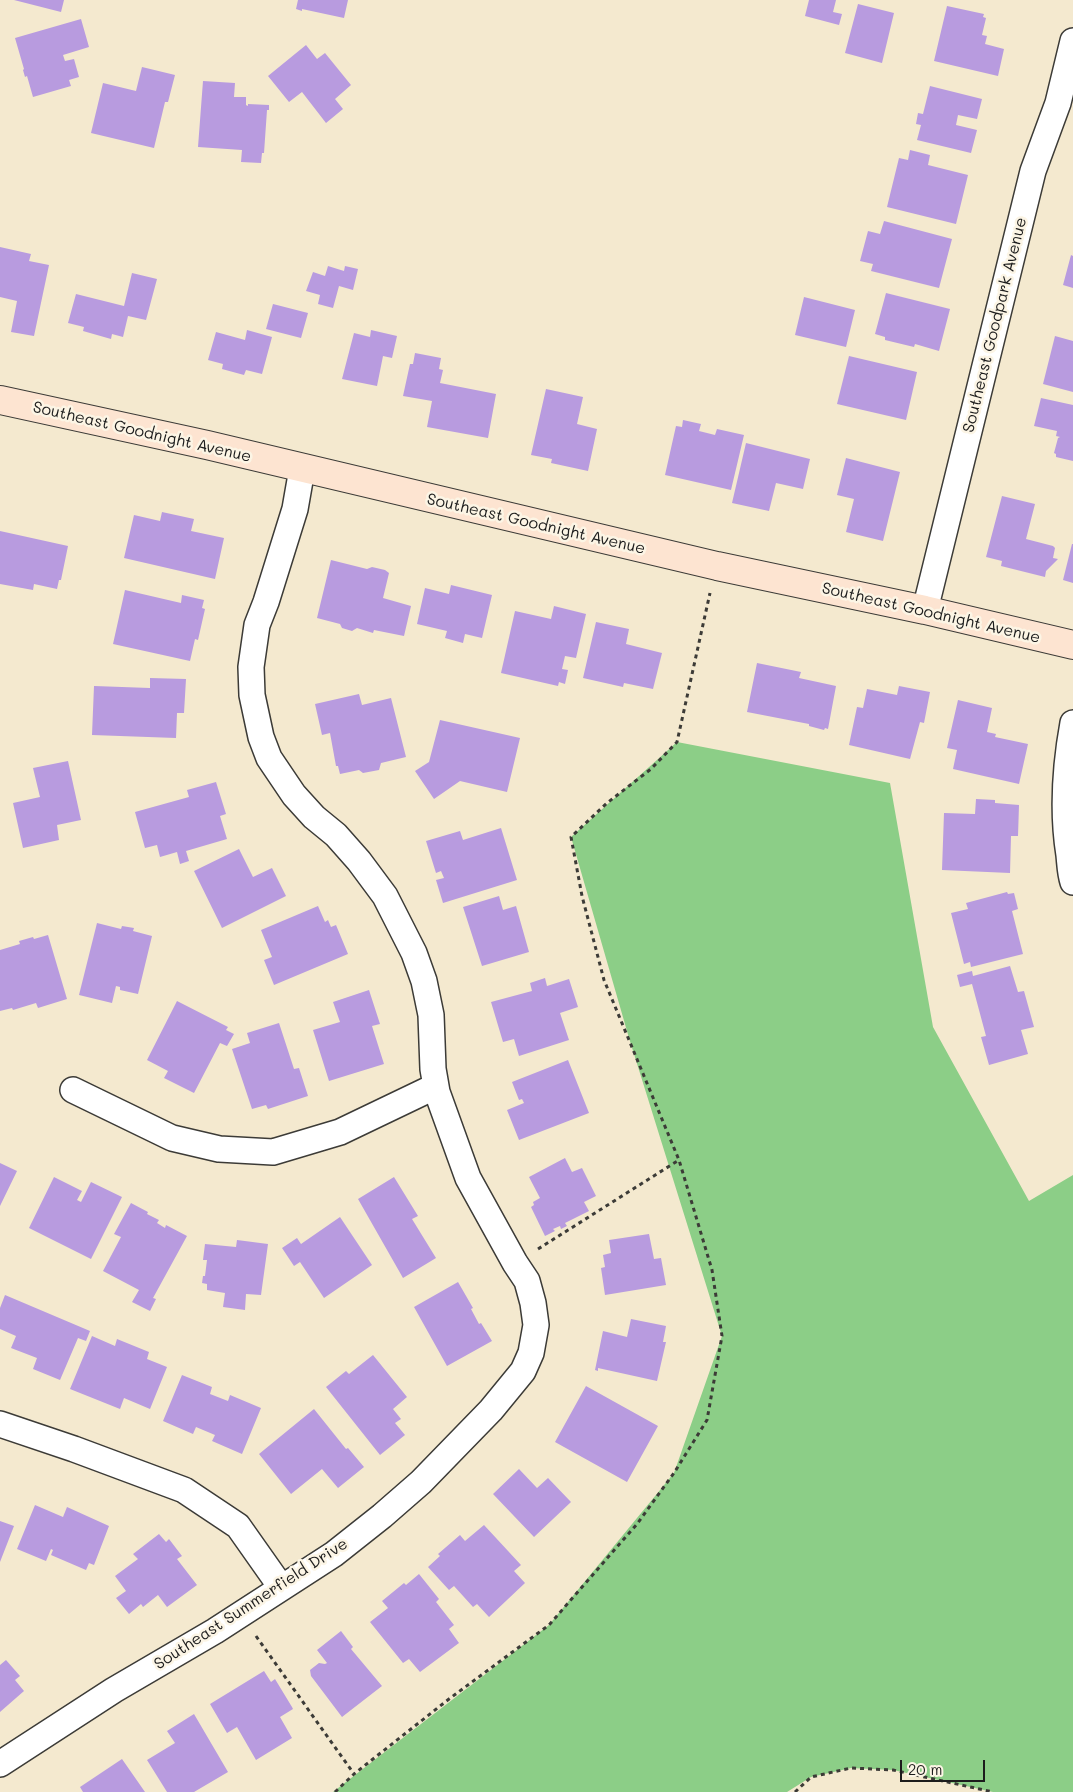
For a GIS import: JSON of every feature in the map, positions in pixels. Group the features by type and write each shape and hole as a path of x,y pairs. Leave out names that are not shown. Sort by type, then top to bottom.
{"street":[{"name":"Southeast Goodpark Avenue","path":"925,610 1033,171 1058,104 1073,41"},
{"name":"Southeast Goodnight Avenue","path":"0,400 207,446 717,566 925,610 1073,645"},
{"name":"Southeast Summerfield Drive","path":"0,1764 114,1690 241,1614 334,1554 421,1482 491,1410 523,1371 530,1353 536,1324 533,1303 526,1281 514,1263 468,1178 436,1086 433,1069 430,1015 424,981 414,953 385,896 359,861 294,795 269,758 261,737 252,695 251,667 257,625 295,509 302,469"},
{"path":"1073,723 1067,754 1064,794 1066,834 1073,882"},
{"path":"73,1090 172,1138 219,1150 273,1152 340,1132 436,1086"},
{"path":"0,1424 184,1490 238,1526 282,1587"}],"path":[{"path":"336,1792 354,1774 449,1699 549,1625 637,1524 674,1473 707,1420 722,1336 712,1270 680,1160 604,980 582,896 571,837 607,803 651,770 677,742 717,566"},
{"path":"514,1263 680,1160"},
{"path":"241,1614 354,1774"},
{"path":"795,1792 812,1776 851,1768 893,1770 994,1792"}],"green space":[{"path":"677,742 890,783 933,1027 1029,1201 1073,1175 1073,1792 993,1792 893,1770 851,1768 811,1777 787,1792 333,1792 549,1625 674,1473 722,1336 629,1038 571,837"}],"building":[{"path":"14,0 64,0 61,12"},
{"path":"298,0 348,0 344,18 296,9"},
{"path":"809,0 836,0 833,12 842,14 839,25 805,16"},
{"path":"858,4 894,13 882,63 845,53"},
{"path":"947,6 984,14 983,17 986,18 982,35 987,36 985,44 1004,49 998,76 934,61"},
{"path":"81,19 89,47 63,55 65,61 74,59 79,77 69,80 71,86 33,97 27,76 25,77 15,38"},
{"path":"306,45 317,59 325,53 351,85 335,99 343,109 326,123 302,92 289,102 268,76"},
{"path":"142,67 175,75 168,102 165,102 154,148 91,133 103,83 136,91"},
{"path":"203,81 235,83 234,97 246,97 246,105 269,105 264,153 262,153 261,163 241,162 242,150 198,147"},
{"path":"930,86 982,99 977,119 958,115 956,125 977,130 971,153 917,140 921,125 916,124 918,113 923,114"},
{"path":"910,150 930,155 928,165 968,175 956,224 887,207 899,158 908,160"},
{"path":"884,221 952,239 939,288 871,271 873,264 860,261 868,231 880,234"},
{"path":"0,247 31,254 29,261 49,265 34,336 11,332 17,301 0,297"},
{"path":"1071,255 1073,256 1073,288 1063,285"},
{"path":"328,266 344,271 345,266 358,269 353,290 339,286 333,308 318,304 320,295 306,291 313,272 325,276"},
{"path":"132,273 157,279 146,320 128,316 123,337 112,334 111,339 83,331 84,327 68,323 76,294 124,306"},
{"path":"886,293 950,309 939,351 915,344 914,347 885,340 885,337 875,334"},
{"path":"804,297 855,310 846,347 795,335"},
{"path":"273,304 308,313 301,338 266,329"},
{"path":"247,330 272,337 262,374 246,370 244,375 222,369 223,364 208,360 216,332 245,340"},
{"path":"371,330 397,336 392,358 383,356 377,386 342,379 354,333 370,337"},
{"path":"1055,336 1073,341 1073,392 1043,384"},
{"path":"415,353 441,358 439,369 443,370 440,383 496,394 488,438 427,427 432,401 403,396 410,364 413,364"},
{"path":"849,356 917,372 906,420 837,404"},
{"path":"546,389 583,397 577,424 597,429 588,471 551,463 552,459 531,455"},
{"path":"1041,398 1073,405 1073,461 1056,457 1054,453 1058,438 1060,437 1056,436 1057,431 1034,426"},
{"path":"683,420 701,424 699,431 715,435 717,429 744,435 731,490 665,475 676,426 682,427"},
{"path":"746,443 810,459 803,489 776,483 769,511 732,503"},
{"path":"846,458 900,472 883,541 846,532 854,499 837,495"},
{"path":"1002,496 1035,504 1026,539 1053,546 1055,548 1053,558 1058,559 1046,571 1045,577 1001,566 1002,561 986,557"},
{"path":"162,512 194,519 191,531 224,538 215,579 124,558 134,515 160,521"},
{"path":"0,531 68,546 61,580 59,580 57,589 34,584 33,590 0,584"},
{"path":"1073,544 1073,583 1063,580"},
{"path":"331,560 367,569 372,567 389,573 383,598 411,606 404,636 374,630 373,633 357,628 352,631 342,628 340,624 317,618"},
{"path":"451,585 492,595 482,638 465,634 463,643 445,638 447,631 417,624 425,588 449,594"},
{"path":"125,590 181,603 182,595 204,600 202,608 205,609 198,640 195,639 190,661 113,644"},
{"path":"554,606 586,614 576,658 565,656 562,669 568,670 565,684 559,682 558,686 501,673 515,611 551,619"},
{"path":"596,622 629,629 626,644 662,653 653,689 624,683 623,687 583,678"},
{"path":"757,663 801,672 799,678 836,686 828,729 825,728 824,730 809,726 809,724 747,712"},
{"path":"150,678 186,679 184,713 177,713 176,738 92,735 94,686 150,688"},
{"path":"899,686 930,692 924,723 920,722 910,759 849,745 857,707 863,708 867,689 897,695"},
{"path":"359,694 362,705 391,698 406,757 381,763 379,770 363,773 359,770 340,774 338,766 336,766 330,733 322,735 315,704"},
{"path":"958,700 992,708 987,732 996,734 995,737 1028,744 1019,784 953,769 957,750 947,748"},
{"path":"440,720 520,738 507,792 460,781 434,799 415,771 429,762"},
{"path":"68,761 81,820 57,825 59,840 23,848 13,803 40,797 33,768"},
{"path":"216,782 226,814 220,816 227,839 186,851 189,861 180,864 177,852 160,857 157,845 145,848 135,812 189,797 187,790"},
{"path":"976,799 995,800 995,803 1019,805 1018,836 1011,836 1010,873 942,870 944,813 975,814"},
{"path":"501,828 517,880 443,903 436,880 444,878 441,871 436,873 426,841 460,831 463,840"},
{"path":"239,849 253,877 272,868 286,896 222,928 194,871"},
{"path":"1007,892 1008,894 1014,893 1018,909 1012,911 1023,954 971,967 970,962 964,964 951,913 968,909 966,903"},
{"path":"499,896 503,910 516,906 529,952 482,966 463,907"},
{"path":"318,906 325,922 328,920 331,927 336,925 348,954 274,985 264,960 272,957 261,930"},
{"path":"97,923 121,929 122,926 134,928 133,931 152,936 138,994 120,990 120,987 116,986 112,1003 79,995"},
{"path":"48,935 67,999 38,1008 36,1003 13,1010 12,1008 0,1011 0,950 20,944 19,941"},
{"path":"1010,966 1018,992 1024,991 1034,1027 1021,1030 1028,1054 989,1065 981,1037 986,1036 972,984 960,987 957,975 972,971 973,976"},
{"path":"545,978 547,986 569,979 578,1007 560,1013 569,1040 519,1056 514,1039 503,1042 491,1002 532,991 530,983"},
{"path":"369,990 380,1024 372,1026 384,1064 329,1081 313,1030 340,1022 333,1002"},
{"path":"177,1001 228,1027 226,1030 234,1034 227,1046 220,1043 194,1093 164,1078 168,1071 147,1060"},
{"path":"279,1023 294,1069 299,1068 308,1096 268,1109 266,1105 252,1109 232,1049 250,1043 247,1033"},
{"path":"568,1060 589,1113 519,1140 507,1110 524,1103 522,1099 519,1100 512,1082"},
{"path":"565,1158 572,1172 582,1168 596,1196 584,1202 589,1211 565,1223 567,1226 561,1229 560,1226 553,1229 555,1231 545,1236 531,1207 534,1205 533,1202 540,1198 529,1177"},
{"path":"0,1163 17,1171 0,1206"},
{"path":"54,1177 82,1191 77,1200 81,1202 91,1182 122,1197 91,1259 29,1228"},
{"path":"394,1177 418,1216 412,1219 436,1258 403,1278 358,1199"},
{"path":"131,1203 159,1220 157,1223 165,1228 166,1225 187,1236 153,1298 156,1299 150,1311 132,1302 139,1290 103,1271 121,1237 114,1234"},
{"path":"340,1217 372,1265 324,1298 300,1262 294,1266 282,1248 297,1238 301,1244"},
{"path":"649,1234 654,1259 661,1258 666,1285 605,1295 601,1268 605,1267 603,1255 611,1253 609,1240"},
{"path":"237,1240 268,1244 261,1295 246,1294 245,1310 223,1307 225,1293 207,1290 207,1284 202,1283 207,1260 203,1260 205,1244 236,1247"},
{"path":"458,1282 473,1308 471,1309 479,1324 481,1323 492,1341 447,1366 414,1307"},
{"path":"5,1295 90,1331 86,1341 78,1338 60,1380 33,1369 37,1358 11,1348 16,1336 0,1329 0,1308"},
{"path":"631,1319 666,1326 663,1342 666,1342 657,1381 598,1368 598,1371 595,1370 603,1331 627,1337"},
{"path":"92,1336 115,1346 117,1339 149,1352 147,1359 167,1367 150,1409 124,1398 120,1409 70,1389"},
{"path":"373,1355 407,1397 393,1409 401,1419 395,1423 405,1435 380,1455 326,1387 346,1371 349,1374"},
{"path":"182,1375 212,1387 210,1394 228,1401 230,1395 261,1408 242,1454 212,1441 215,1435 196,1427 193,1434 163,1421"},
{"path":"586,1386 658,1426 627,1482 555,1442"},
{"path":"314,1409 346,1449 348,1448 364,1467 338,1488 322,1469 291,1494 259,1454"},
{"path":"519,1469 537,1488 548,1478 571,1502 534,1537 493,1494"},
{"path":"35,1505 63,1517 67,1507 109,1526 94,1565 89,1563 86,1570 51,1555 53,1550 51,1549 46,1561 17,1549"},
{"path":"0,1521 14,1526 0,1562"},
{"path":"484,1525 521,1565 514,1571 525,1583 489,1617 477,1604 473,1607 454,1586 449,1590 428,1567 440,1556 438,1554 460,1535 465,1541"},
{"path":"159,1534 166,1542 169,1539 182,1556 177,1559 197,1585 167,1607 158,1595 143,1607 141,1604 129,1614 116,1598 126,1591 115,1576 138,1559 133,1554"},
{"path":"419,1574 439,1599 436,1602 454,1625 449,1629 459,1643 420,1672 409,1659 403,1663 370,1622 388,1608 382,1601 404,1583 406,1585"},
{"path":"341,1631 353,1647 351,1649 382,1686 342,1717 311,1676 310,1670 319,1663 327,1663 317,1650"},
{"path":"6,1660 20,1676 15,1680 24,1691 0,1712 0,1665"},
{"path":"264,1671 271,1682 275,1679 293,1709 280,1717 292,1738 256,1760 237,1727 227,1733 210,1704"},
{"path":"194,1714 228,1772 194,1792 167,1792 147,1760 175,1743 167,1731"},
{"path":"122,1759 145,1792 83,1792 80,1787"}]}
